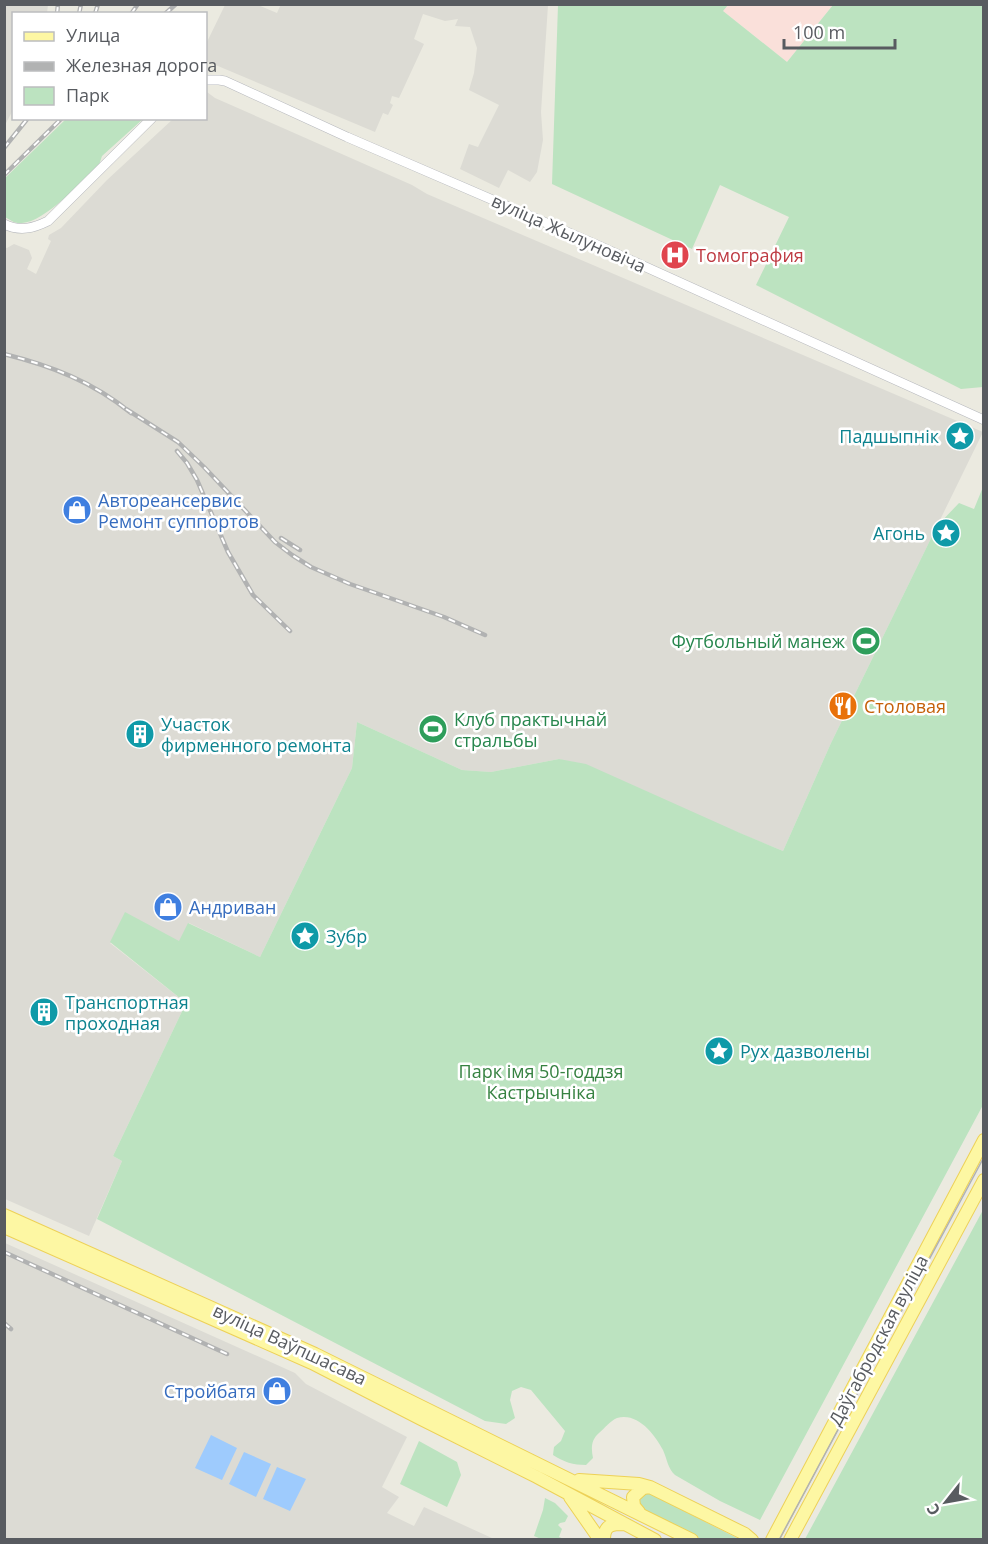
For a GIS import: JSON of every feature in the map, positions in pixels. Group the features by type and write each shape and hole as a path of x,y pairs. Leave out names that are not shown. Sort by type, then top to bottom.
{"main road":[{"name":"Даўгабродская вуліца","path":"773,1537 984,1140"},
{"name":"Даўгабродская вуліца","path":"790,1539 984,1180"},
{"name":"вуліца Ваўпшасава","path":"4,1215 315,1354 692,1539"},
{"name":"вуліца Ваўпшасава","path":"4,1227 312,1362 655,1539"},
{"path":"572,1480 639,1484 650,1487 748,1536 773,1537"},
{"path":"639,1512 634,1506 633,1497 643,1488 650,1487"},
{"path":"568,1493 602,1539"},
{"path":"602,1539 609,1526 624,1524"}],"street":[{"name":"вуліца Жылуновіча","path":"207,80 225,81 422,170 595,244 984,420"},
{"path":"4,224 15,228 31,229 48,221 150,120"}],"shaded area":[{"path":"5,4 48,5 47,12 12,12 12,112 5,125"},
{"path":"281,4 548,5 541,112 543,140 537,172 530,182 508,170 499,188 460,169 469,144 478,147 499,105 469,90 477,48 470,27 455,26 458,19 445,21 423,14 414,39 424,44 399,98 392,96 390,103 393,105 388,115 383,113 375,132 207,61 207,42 225,5 258,5 277,13"},
{"path":"728,5 833,5 787,62 723,11"},
{"path":"207,92 215,98 412,185 427,194 983,432 831,743 783,851 559,759 491,772 462,770 357,722 352,768 260,957 189,923 180,941 110,943 186,1003 113,1156 122,1161 89,1236 5,1199 4,247 7,248 14,244 29,250 32,258 27,269 36,274 51,241 48,239 49,235 61,228 107,180 172,120 207,120"},
{"path":"5,1243 295,1373 306,1384 407,1437 382,1487 399,1497 387,1513 414,1526 424,1507 494,1539 5,1540"}],"green space":[{"path":"558,5 728,5 723,11 787,62 833,5 983,5 983,387 961,389 756,285 789,217 720,185 692,249 552,184"},
{"path":"65,120 142,120 102,156 99,165 73,190 52,208 31,221 19,223 5,217 4,179"},
{"name":"Парк імя 50-годдзя Кастрычніка","path":"983,487 983,1105 760,1520 720,1501 675,1475 655,1438 645,1426 632,1418 617,1418 594,1438 593,1458 586,1465 565,1461 553,1455 554,1447 561,1441 565,1431 531,1390 521,1387 512,1391 510,1400 515,1418 506,1424 485,1421 97,1219 122,1161 113,1156 186,1003 110,942 125,912 179,941 188,923 260,957 352,768 357,722 462,770 491,772 559,759 586,764 783,851 831,743 937,526 959,503 974,509"},
{"path":"983,1210 983,1539 805,1539"},
{"path":"419,1441 457,1462 461,1475 447,1507 400,1484"},
{"path":"646,1492 737,1538 701,1539 639,1508 636,1501"},
{"path":"545,1498 555,1503 568,1516 565,1522 558,1525 562,1529 559,1537 564,1539 541,1539 534,1536"}],"water":[{"path":"211,1435 237,1448 222,1480 195,1468"},
{"path":"244,1452 271,1464 256,1497 229,1484"},
{"path":"277,1467 306,1479 290,1511 263,1499"}],"tram line":[{"path":"779,1540 984,1157"}],"railway":[{"path":"57,12 58,4"},
{"path":"79,12 81,4"},
{"path":"96,12 98,4"},
{"path":"132,12 138,4"},
{"path":"167,12 176,4"},
{"path":"4,148 26,120"},
{"path":"4,175 60,120"},
{"path":"4,354 71,376 102,392 131,413"},
{"path":"126,409 178,442 275,542 311,567 350,584 444,617 485,635"},
{"path":"177,451 197,480 228,552 253,595 290,631"},
{"path":"281,538 300,550"},
{"path":"4,1252 227,1354"},
{"path":"4,1323 11,1329"}],"place":[{"name":"Томография","path":"675,255"},
{"name":"Падшыпнік","path":"960,436"},
{"name":"Автореансервис Ремонт суппортов","path":"77,510"},
{"name":"Агонь","path":"946,533"},
{"name":"Футбольный манеж","path":"866,641"},
{"name":"Столовая","path":"843,706"},
{"name":"Клуб практычнай стральбы","path":"433,729"},
{"name":"Участок фирменного ремонта","path":"140,734"},
{"name":"Андриван","path":"168,907"},
{"name":"Зубр","path":"305,936"},
{"name":"Транспортная проходная","path":"44,1012"},
{"name":"Рух дазволены","path":"719,1051"},
{"name":"Стройбатя","path":"277,1391"}]}
